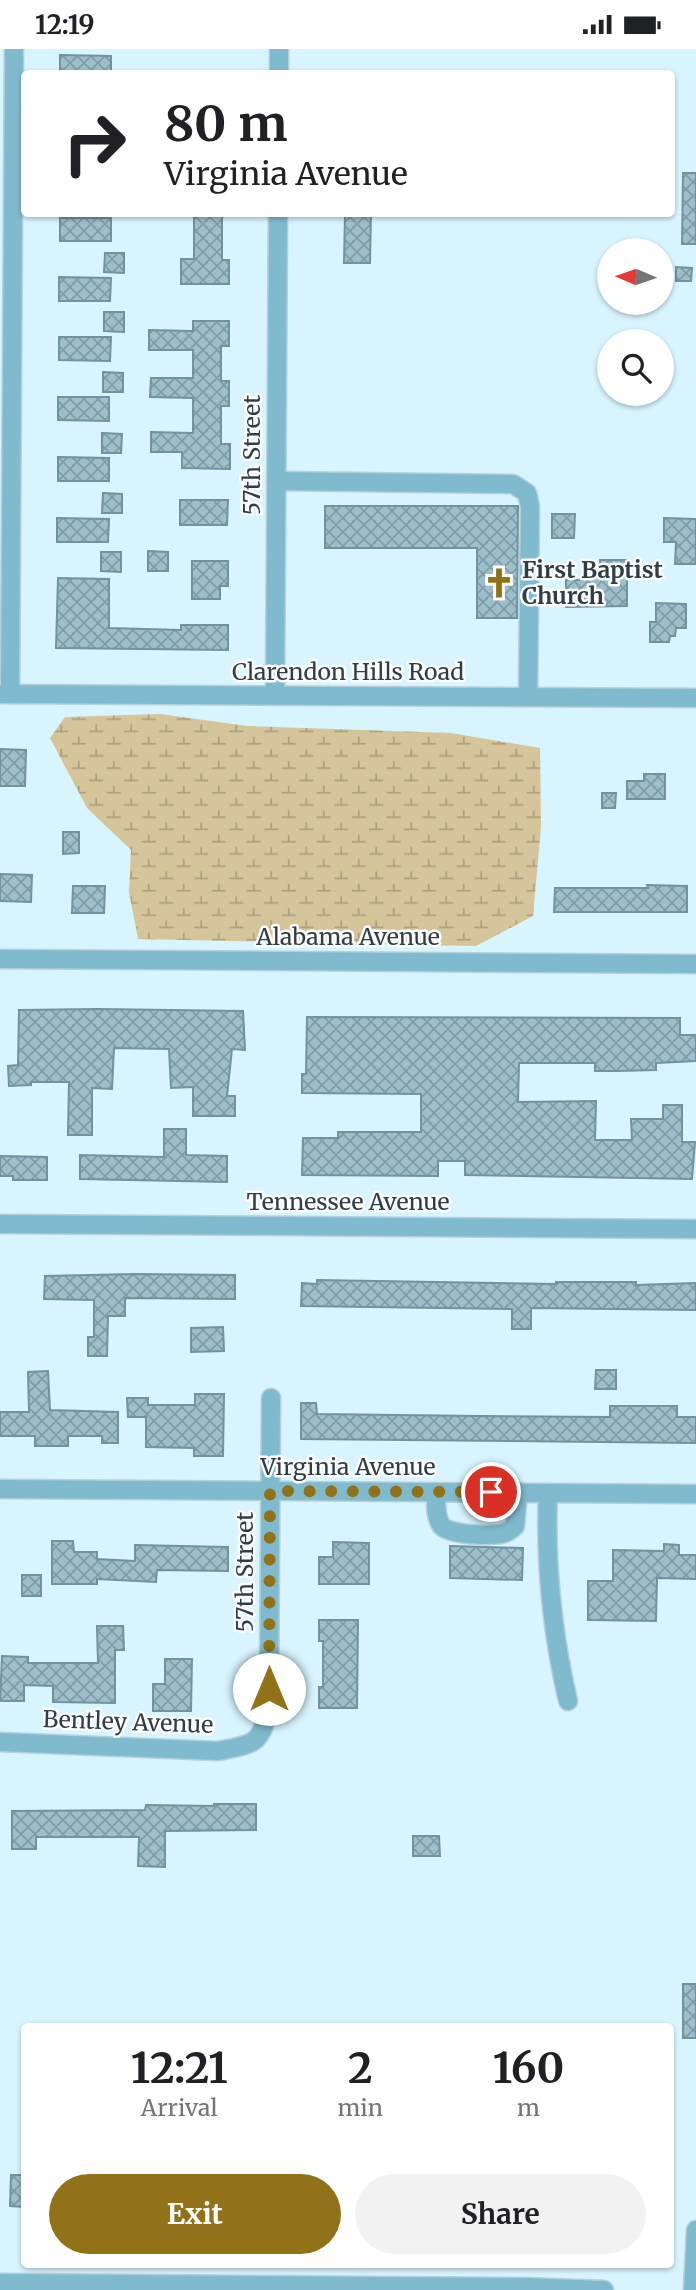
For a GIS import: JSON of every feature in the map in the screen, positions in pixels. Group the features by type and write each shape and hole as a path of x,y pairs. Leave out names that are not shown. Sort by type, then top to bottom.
{"street":[{"path":"5,694 14,49"},
{"path":"279,49 279,70"},
{"name":"57th Street","path":"275,696 278,217"},
{"path":"276,481 513,484 527,493 530,507 528,697"},
{"name":"Clarendon Hills Road","path":"5,694 696,698"},
{"name":"Alabama Avenue","path":"0,959 696,964"},
{"name":"Tennessee Avenue","path":"0,1224 696,1229"},
{"name":"57th Street","path":"252,1742 260,1733 266,1716 269,1689 271,1398"},
{"name":"Virginia Avenue","path":"0,1489 696,1494"},
{"path":"436,1492 438,1517 441,1526 448,1532 493,1535 509,1531 515,1526 518,1492"},
{"path":"548,1493 546,1543 555,1644 568,1701"},
{"name":"Bentley Avenue","path":"0,1742 218,1751 252,1742"},
{"path":"693,2290 696,2230"},
{"path":"0,2283 77,2287 604,2290"}],"green space":[{"path":"160,714 247,726 451,733 540,748 541,827 533,916 476,946 138,939 129,892 131,850 87,808 50,738 65,717"}],"building":[{"path":"60,55 111,56 111,70 60,70"},
{"path":"683,173 696,173 696,244 682,244"},
{"path":"194,217 222,217 222,260 229,260 229,284 181,284 181,259 194,259"},
{"path":"345,217 371,217 370,263 344,263"},
{"path":"60,218 111,218 111,241 60,241"},
{"path":"105,253 124,253 124,273 104,272"},
{"path":"676,267 692,268 691,281 676,281"},
{"path":"59,277 111,278 110,301 59,301"},
{"path":"104,312 124,312 124,332 104,331"},
{"path":"193,321 229,321 229,346 221,346 221,381 229,381 229,406 221,406 221,444 230,444 230,469 182,468 182,452 151,452 151,432 193,433 193,398 150,397 151,378 193,378 193,350 149,350 149,330 193,331"},
{"path":"59,337 111,337 110,361 59,360"},
{"path":"103,372 123,373 123,392 103,392"},
{"path":"58,397 109,397 109,421 58,420"},
{"path":"102,433 122,434 121,453 102,453"},
{"path":"58,457 109,458 109,481 58,481"},
{"path":"103,493 122,494 122,513 102,513"},
{"path":"180,500 228,500 227,525 180,525"},
{"name":"First Baptist Church","path":"325,506 518,506 517,618 477,618 477,548 325,548"},
{"path":"552,514 575,514 574,538 552,538"},
{"path":"57,518 109,519 108,542 57,542"},
{"path":"664,518 696,519 696,564 675,564 676,542 664,542"},
{"path":"148,551 168,552 168,571 148,571"},
{"path":"101,552 121,552 121,572 101,571"},
{"path":"600,560 627,560 627,606 566,607 566,580 584,580 584,569 600,569"},
{"path":"192,561 228,561 228,586 220,586 220,599 192,599"},
{"path":"58,578 109,579 109,628 181,630 181,625 228,625 228,650 56,648"},
{"path":"656,603 686,604 686,628 676,628 675,636 670,636 669,642 650,642 650,622 656,622"},
{"path":"0,749 26,750 25,786 0,786"},
{"path":"644,774 665,774 665,799 627,799 627,781 644,781"},
{"path":"602,793 616,793 615,808 602,808"},
{"path":"63,832 79,832 79,853 63,854"},
{"path":"0,874 32,875 31,902 0,901"},
{"path":"647,885 687,886 687,912 554,912 555,888 648,888"},
{"path":"73,886 105,886 104,913 72,913"},
{"path":"19,1010 243,1011 245,1050 232,1049 227,1096 235,1096 235,1116 193,1116 193,1087 171,1088 169,1049 114,1048 112,1089 92,1088 92,1135 68,1135 69,1082 31,1082 31,1085 9,1086 8,1066 18,1065"},
{"path":"307,1017 680,1018 680,1035 696,1035 696,1061 656,1063 656,1070 616,1071 595,1071 595,1063 519,1063 518,1102 596,1101 595,1140 632,1140 631,1119 663,1119 663,1105 682,1105 682,1142 695,1142 692,1179 465,1175 465,1161 438,1161 438,1176 302,1175 303,1138 338,1138 338,1132 421,1132 421,1094 302,1093 302,1074 306,1074"},
{"path":"164,1129 186,1129 186,1155 227,1156 227,1182 80,1179 80,1155 164,1157"},
{"path":"0,1156 47,1157 47,1180 13,1180 13,1176 0,1176"},
{"path":"235,1275 235,1299 125,1298 125,1316 108,1316 107,1356 88,1356 88,1337 94,1337 94,1300 44,1299 45,1276"},
{"path":"317,1280 556,1284 636,1282 636,1285 696,1283 696,1310 531,1308 531,1329 512,1329 512,1309 301,1306 302,1283 317,1284"},
{"path":"223,1327 224,1351 191,1352 191,1328"},
{"path":"596,1370 616,1370 616,1389 595,1389"},
{"path":"48,1371 50,1410 118,1412 118,1443 102,1443 102,1436 68,1436 68,1446 35,1446 35,1436 0,1436 0,1412 29,1412 28,1372"},
{"path":"195,1394 224,1394 223,1456 194,1456 194,1448 146,1447 146,1417 128,1417 127,1398 148,1398 148,1405 195,1405"},
{"path":"301,1403 316,1403 317,1414 479,1416 610,1417 610,1406 677,1406 677,1417 696,1417 696,1443 301,1439"},
{"path":"52,1541 73,1541 74,1552 97,1552 97,1559 135,1561 135,1545 228,1547 228,1571 157,1570 156,1582 97,1579 97,1584 52,1584"},
{"path":"333,1542 369,1543 369,1584 319,1584 319,1557 333,1557"},
{"path":"664,1544 679,1545 679,1555 696,1555 696,1579 657,1578 656,1621 588,1620 588,1581 613,1581 613,1550 664,1551"},
{"path":"450,1546 523,1548 522,1580 450,1578"},
{"path":"22,1575 41,1575 41,1596 22,1596"},
{"path":"319,1620 358,1620 357,1708 319,1708 319,1687 323,1687 323,1641 319,1641"},
{"path":"97,1626 123,1626 124,1650 115,1650 115,1703 53,1702 53,1686 24,1685 24,1701 0,1701 2,1656 28,1657 28,1663 98,1663"},
{"path":"165,1659 192,1659 191,1711 153,1711 153,1684 165,1684"},
{"path":"256,1804 256,1830 165,1831 165,1867 138,1866 139,1837 36,1837 36,1849 12,1849 12,1811 145,1810 146,1805"},
{"path":"413,1836 439,1836 440,1856 413,1856"},
{"path":"683,1984 696,1984 696,2038 683,2038"},
{"path":"11,2175 21,2175 21,2207 10,2206"}],"place":[{"name":"First Baptist Church","path":"499,583"}],"route":[{"path":"269,1689 270,1491 491,1492"}]}
